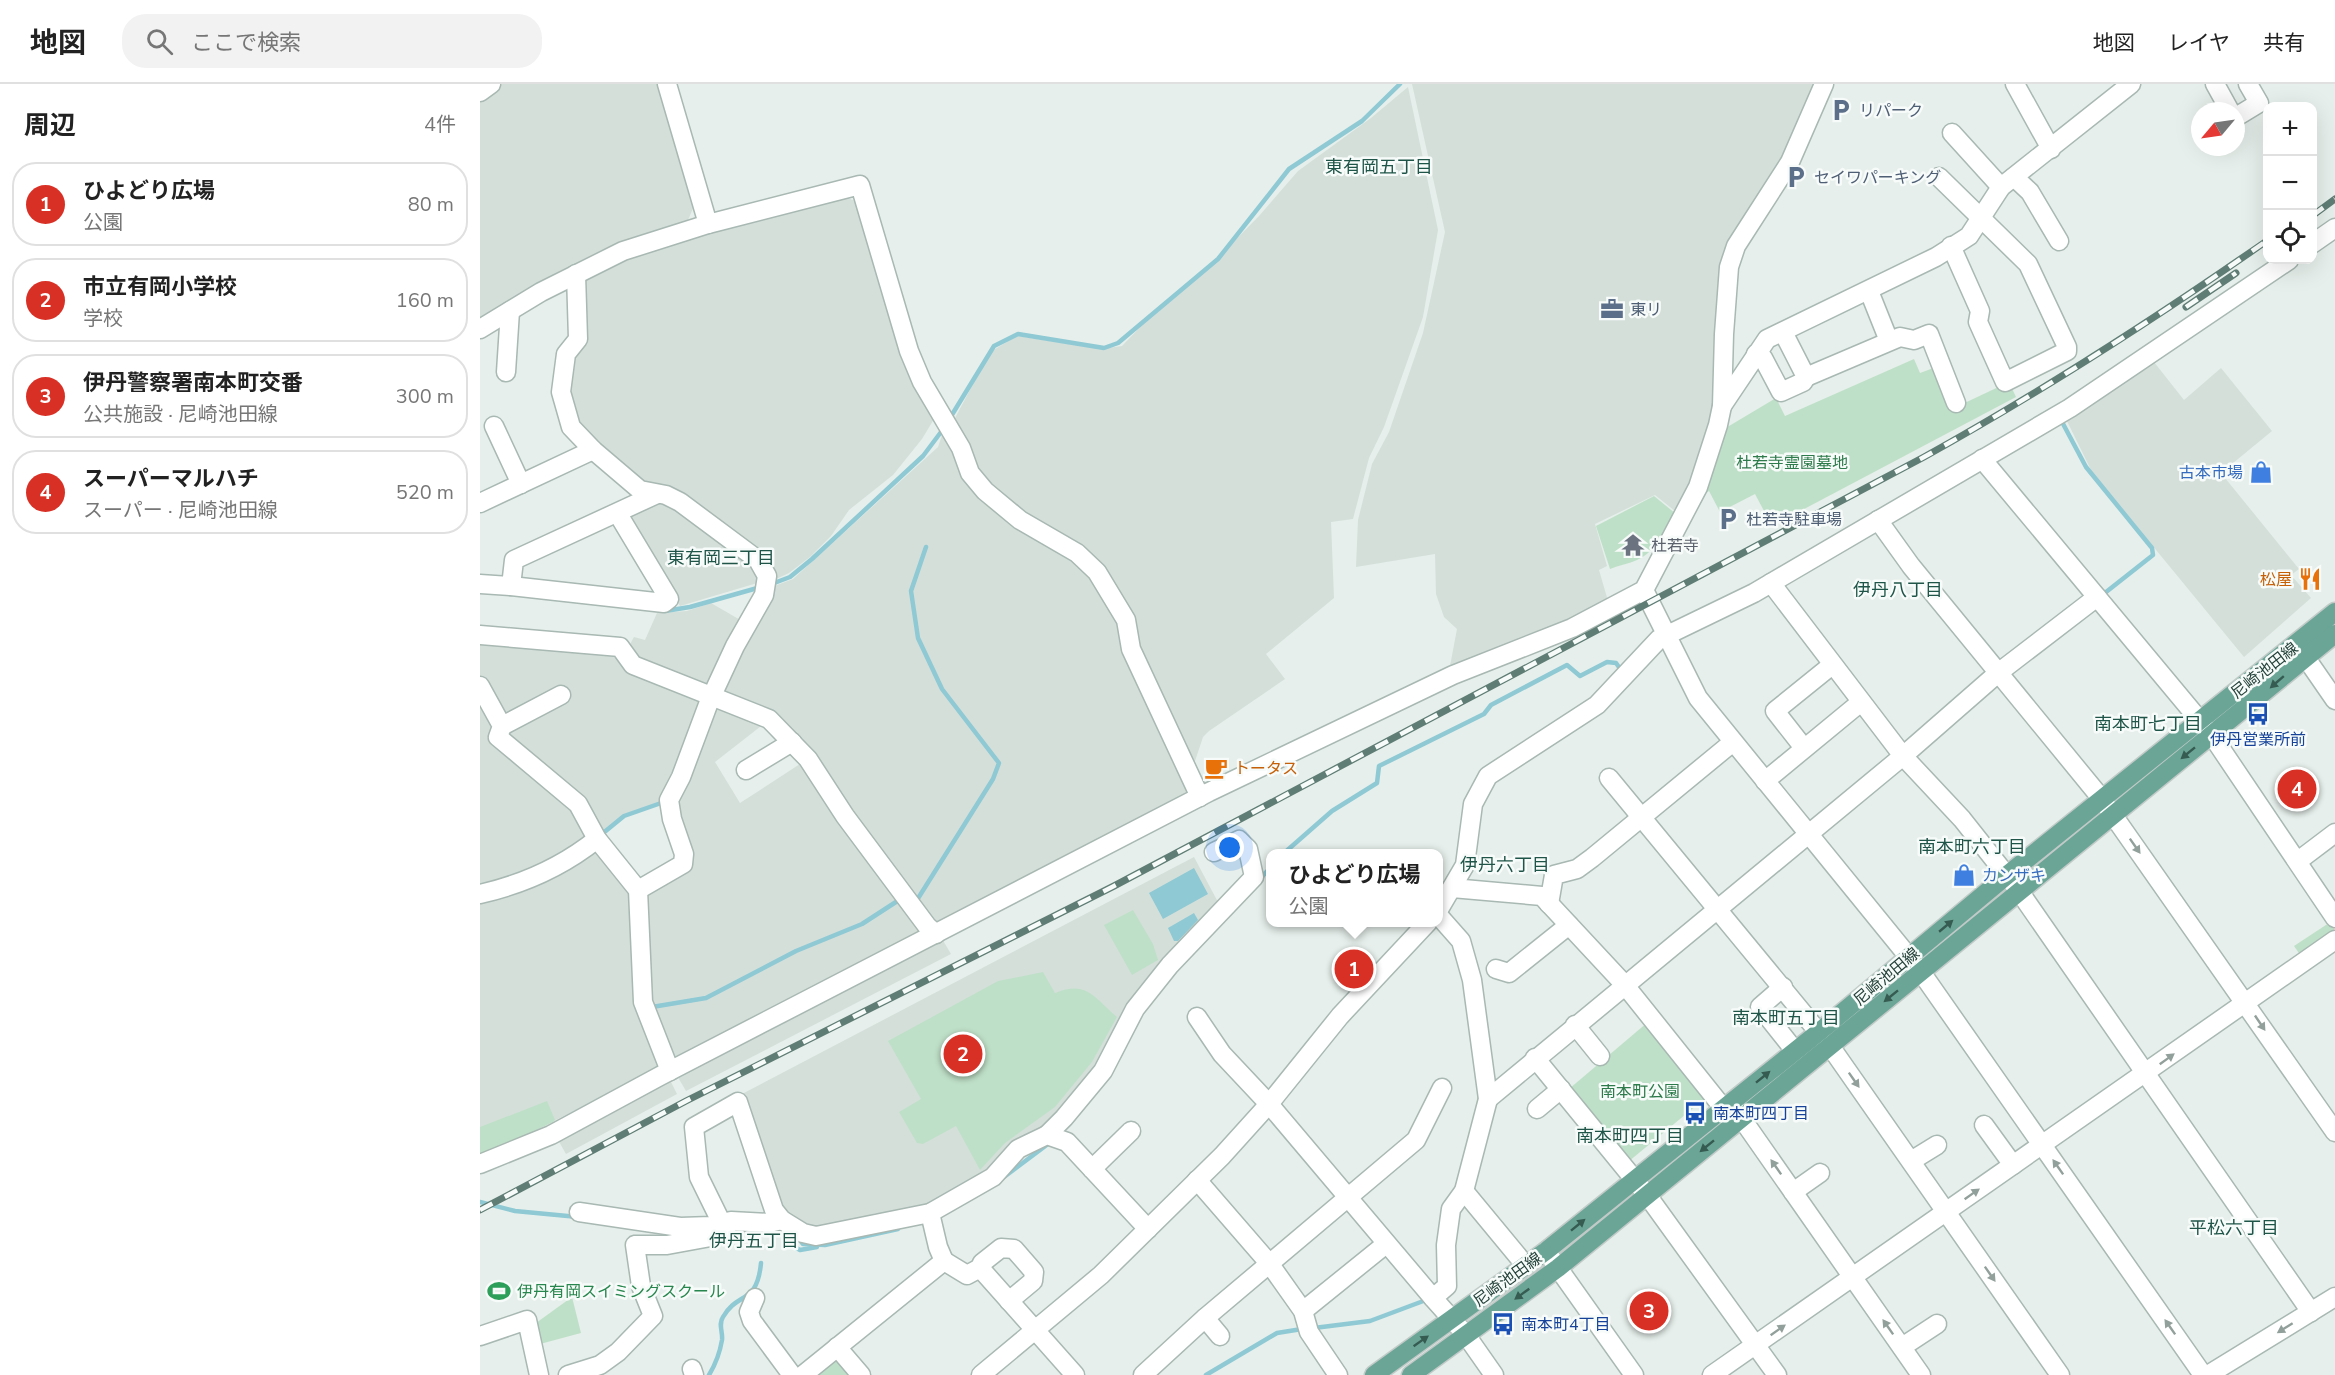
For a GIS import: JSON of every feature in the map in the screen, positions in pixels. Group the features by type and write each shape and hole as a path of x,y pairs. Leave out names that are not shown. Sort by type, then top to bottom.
{"main road":[{"name":"尼崎池田線","path":"1374,1375 1526,1266 1635,1179 1732,1110 1825,1039 1921,972 2113,814 2205,728 2301,651 2335,612"},
{"name":"尼崎池田線","path":"2301,651 2335,634"},
{"name":"尼崎池田線","path":"1411,1375 1558,1268 1647,1195 1732,1110 1796,1051 1825,1039 1909,956 2006,876 2102,798 2205,728"}],"street":[{"path":"480,92 491,84"},
{"path":"667,84 708,224"},
{"path":"480,1164 551,1135 669,1071 1200,797 1453,675 1572,628 1644,590 1698,487 1722,406 1729,267 1736,246 1790,162 1824,84"},
{"path":"2015,84 2050,149"},
{"path":"2215,84 2225,102"},
{"path":"2245,112 2259,103 2248,84"},
{"path":"1722,406 1767,339 1936,257 1969,236 2008,182 2126,86"},
{"path":"1952,133 2008,182 2030,192 2059,241"},
{"path":"1939,177 2028,264 2067,351 2005,382 1978,322 1980,311 1951,246"},
{"path":"480,329 576,274 623,251 708,224 860,185 909,351 922,382 961,448 970,472 985,491 1020,520 1077,553 1097,572 1126,620 1136,659 1200,797"},
{"path":"2317,240 2335,228"},
{"path":"1443,904 1465,865 1473,804 1488,776 1597,705 1659,639 1668,637 1771,583 2070,408 2283,264"},
{"path":"576,274 578,339 566,354 561,392 571,427 593,450 640,490 666,495 680,502 758,560 766,572 767,586 712,696 669,804 684,854 683,864 638,890"},
{"path":"1869,291 1889,341"},
{"path":"506,372 510,311"},
{"path":"1783,332 1806,376"},
{"path":"1756,354 1763,358 1781,392 1803,382 1806,376 1889,341 1900,337 1914,340 1929,334 1956,403"},
{"path":"494,426 521,484"},
{"path":"480,503 593,450"},
{"path":"1982,459 2205,728 2335,918"},
{"path":"511,586 514,560 618,514 657,494"},
{"path":"480,584 664,603 669,599 618,514"},
{"path":"1878,520 1998,674 2102,798 2335,1132"},
{"path":"1771,583 1904,756 1962,819 2019,891 2311,1312"},
{"path":"1644,590 1698,698 1909,956 2206,1375 2335,1297"},
{"path":"1488,1099 1624,984 1904,756 1998,674 2097,597"},
{"path":"480,635 620,647 633,665 769,719 808,759 845,816 927,926 936,934"},
{"path":"2301,651 2335,700"},
{"path":"1804,748 1775,711 1832,664"},
{"path":"480,686 502,726"},
{"path":"561,695 502,726 498,737 578,804 597,839 638,890 643,1002 669,1071"},
{"path":"1765,781 1861,702"},
{"path":"746,770 792,742"},
{"path":"1549,904 1554,875 1577,869 1733,742"},
{"path":"1609,778 1825,1039 2060,1375"},
{"path":"2298,861 2335,833"},
{"path":"480,894 514,886 540,875 579,854 597,839"},
{"path":"568,1375 600,1365 618,1352 653,1316 641,1286 635,1245 667,1245 728,1234 699,1177 694,1127 738,1102 772,1206 782,1220 803,1233 816,1236 930,1213 993,1177 1018,1149 1053,1136 1064,1118 1103,1071 1135,1009 1170,965 1254,877 1248,849 1239,840 1214,852"},
{"path":"1452,888 1542,896 1624,984 1732,1110 1793,1192 1921,1375"},
{"path":"1432,1298 1447,1287 1446,1245 1451,1209 1464,1191 1488,1099 1472,980 1461,941 1443,919"},
{"path":"1496,969 1509,973 1569,925"},
{"path":"981,1375 1101,1275 1197,1180 1269,1104 1340,1016 1423,927"},
{"path":"1712,1375 2335,940"},
{"path":"1783,987 1760,1007 1796,1051"},
{"path":"1197,1017 1222,1054 1350,1197 1450,1321 1466,1335 1494,1375"},
{"path":"1575,1025 1600,1056"},
{"path":"1535,1058 1635,1179 1777,1375"},
{"path":"1143,1375 1205,1318 1416,1140 1442,1088"},
{"path":"1538,1109 1561,1089"},
{"path":"1983,1125 2013,1165"},
{"path":"1092,1169 1131,1131"},
{"path":"1053,1136 1092,1169 1148,1229"},
{"path":"1911,1161 1937,1145"},
{"path":"1793,1192 1820,1173"},
{"path":"1197,1180 1269,1263 1303,1311 1309,1332 1338,1375"},
{"path":"1464,1191 1526,1266"},
{"path":"579,1212 680,1227 722,1222 769,1223 782,1220"},
{"path":"930,1213 938,1247 944,1261 967,1275 980,1268 982,1263 1001,1248 1014,1249 1034,1272 1033,1281 1009,1301"},
{"path":"1303,1311 1386,1244"},
{"path":"1546,1251 1634,1375"},
{"path":"803,1375 944,1261"},
{"path":"980,1268 1024,1321 1036,1329 1075,1375"},
{"path":"755,1298 749,1312 752,1321 792,1375"},
{"path":"1205,1318 1220,1336"},
{"path":"480,1336 527,1320 539,1375"},
{"path":"1902,1347 1937,1324"},
{"path":"837,1347 861,1375"}],"shaded area":[{"path":"502,84 658,84 693,192 694,206 688,220 679,228 627,244 564,270 480,318 480,101"},
{"path":"1412,84 1818,84 1786,161 1733,241 1713,418 1680,515 1655,495 1595,524 1607,566 1599,570 1608,601 1552,632 1456,669 1450,666 1457,629 1444,617 1436,594 1435,554 1356,567 1358,520 1372,464 1389,432 1423,333 1445,232"},
{"path":"1408,87 1438,230 1423,317 1384,427 1369,458 1353,519 1331,522 1334,598 1266,654 1285,679 1209,731 1203,737 1193,767 1138,649 1136,622 1111,577 1100,563 1043,522 1022,512 979,475 954,420 990,352 1017,336 1101,349 1122,346 1146,321 1197,279 1259,216 1298,171 1371,118"},
{"path":"843,196 860,203 937,414 922,439 893,475 849,510 831,536 810,557 789,573 772,581 649,489 575,428 564,392 574,346 585,345 587,315 584,311 580,278 631,252"},
{"path":"2154,362 2184,400 2221,368 2272,431 2221,473 2299,569 2291,575 2311,598 2244,657 2092,472 2066,419"},
{"path":"946,432 954,447 1053,547 1094,579 1118,618 1189,789 1187,796 939,925 934,924 818,764 723,692 769,588 793,579 938,447 942,435"},
{"path":"657,499 670,500 758,565 764,581 680,606 635,534 627,513"},
{"path":"711,603 742,621 707,691 633,660 627,650 634,637 645,640 657,613 687,611"},
{"path":"480,639 615,649 704,697 661,803 623,815 601,833 506,736 480,679"},
{"path":"480,694 495,721 487,738 572,804 591,839 577,851 480,890"},
{"path":"711,704 765,723 715,762 740,803 803,762 922,931 673,1063 650,1005 645,892 682,869 674,806"},
{"path":"595,846 630,892 660,1064 658,1070 480,1157 480,897"},
{"path":"1194,857 1219,904 1058,1121 997,1170 930,1210 880,1222 876,1213 822,1233 777,1204 742,1094"},
{"path":"941,937 951,954 686,1091 676,1074"},
{"path":"669,1078 677,1094 566,1154 557,1138"}],"green space":[{"name":"杜若寺霊園墓地","path":"1914,359 1920,373 1936,367 1954,408 2009,382 2016,397 1772,526 1755,494 1720,512 1709,491 1702,496 1719,432 1776,398 1785,416"},
{"name":"杜若寺","path":"1654,496 1676,514 1669,528 1650,552 1634,561 1610,569 1596,526"},
{"path":"1133,910 1153,944 1158,960 1132,975 1104,925"},
{"path":"2332,921 2335,934 2301,956 2294,946"},
{"path":"1350,953 1370,973 1358,984 1338,964"},
{"path":"1043,972 1055,993 1075,988 1082,990 1095,997 1117,1017 1092,1062 1055,1107 1005,1143 980,1170 956,1126 923,1144 917,1143 899,1112 921,1099 888,1041 998,981"},
{"name":"南本町公園","path":"1648,1022 1709,1095 1628,1162 1569,1089"},
{"path":"547,1101 555,1120 553,1122 480,1157 480,1127"},
{"path":"572,1297 581,1333 540,1344 536,1323"},
{"path":"835,1360 841,1360 854,1375 818,1375"}],"water":[{"path":"1194,868 1208,894 1163,919 1149,893"},
{"path":"1194,913 1198,920 1178,941 1174,941 1168,928"}],"waterway":[{"path":"950,418 994,346 1018,334 1104,348 1118,343 1218,259 1289,169 1362,121 1400,84"},
{"path":"2061,420 2086,467 2152,548 2153,555 2101,596"},
{"path":"769,585 790,577 812,559 923,456 944,428"},
{"path":"917,900 993,779 999,763 942,689 918,638 911,591 926,547"},
{"path":"665,611 690,607 761,587"},
{"path":"1289,849 1332,811 1377,783 1379,766 1484,714 1491,705 1567,665 1580,676 1607,662 1616,663 1621,670"},
{"path":"602,834 624,816 664,802"},
{"path":"1259,880 1266,872"},
{"path":"652,1007 706,998 796,951 862,924 899,900"},
{"path":"1004,1177 1052,1141"},
{"path":"480,1202 515,1211 578,1217"},
{"path":"772,1229 792,1235"},
{"path":"799,1239 803,1244 825,1245 898,1229"},
{"path":"789,1244 800,1250 817,1247"},
{"path":"709,1375 721,1345 722,1320 729,1309 751,1292 759,1276 761,1263"},
{"path":"1314,1328 1370,1321 1426,1300"},
{"path":"1206,1375 1277,1333 1302,1329"}],"railway":[{"path":"2317,212 2335,199"},
{"path":"480,1210 686,1101 1114,886 1924,457 2099,353 2263,243"},
{"path":"2186,307 2236,273"}],"place":[{"name":"リパーク","path":"1841,110"},
{"name":"セイワパーキング","path":"1796,177"},
{"name":"東リ","path":"1612,309"},
{"name":"古本市場","path":"2261,472"},
{"name":"杜若寺駐車場","path":"1728,519"},
{"name":"杜若寺","path":"1633,545"},
{"name":"松屋","path":"2310,579"},
{"name":"伊丹営業所前","path":"2258,714"},
{"name":"トータス","path":"1216,768"},
{"name":"スーパーマルハチ","path":"2297,789"},
{"name":"カンザキ","path":"1964,875"},
{"name":"ひよどり広場","path":"1354,969"},
{"name":"市立有岡小学校","path":"963,1054"},
{"name":"南本町四丁目","path":"1695,1113"},
{"name":"伊丹有岡スイミングスクール","path":"499,1291"},
{"name":"伊丹警察署南本町交番","path":"1649,1311"},
{"name":"南本町4丁目","path":"1503,1324"}],"district":[{"name":"東有岡五丁目","path":"1379,167"},
{"name":"東有岡三丁目","path":"721,558"},
{"name":"伊丹八丁目","path":"1898,590"},
{"name":"南本町七丁目","path":"2148,724"},
{"name":"南本町六丁目","path":"1972,847"},
{"name":"伊丹六丁目","path":"1505,865"},
{"name":"南本町五丁目","path":"1786,1018"},
{"name":"南本町四丁目","path":"1630,1136"},
{"name":"平松六丁目","path":"2234,1228"},
{"name":"伊丹五丁目","path":"754,1241"}]}
